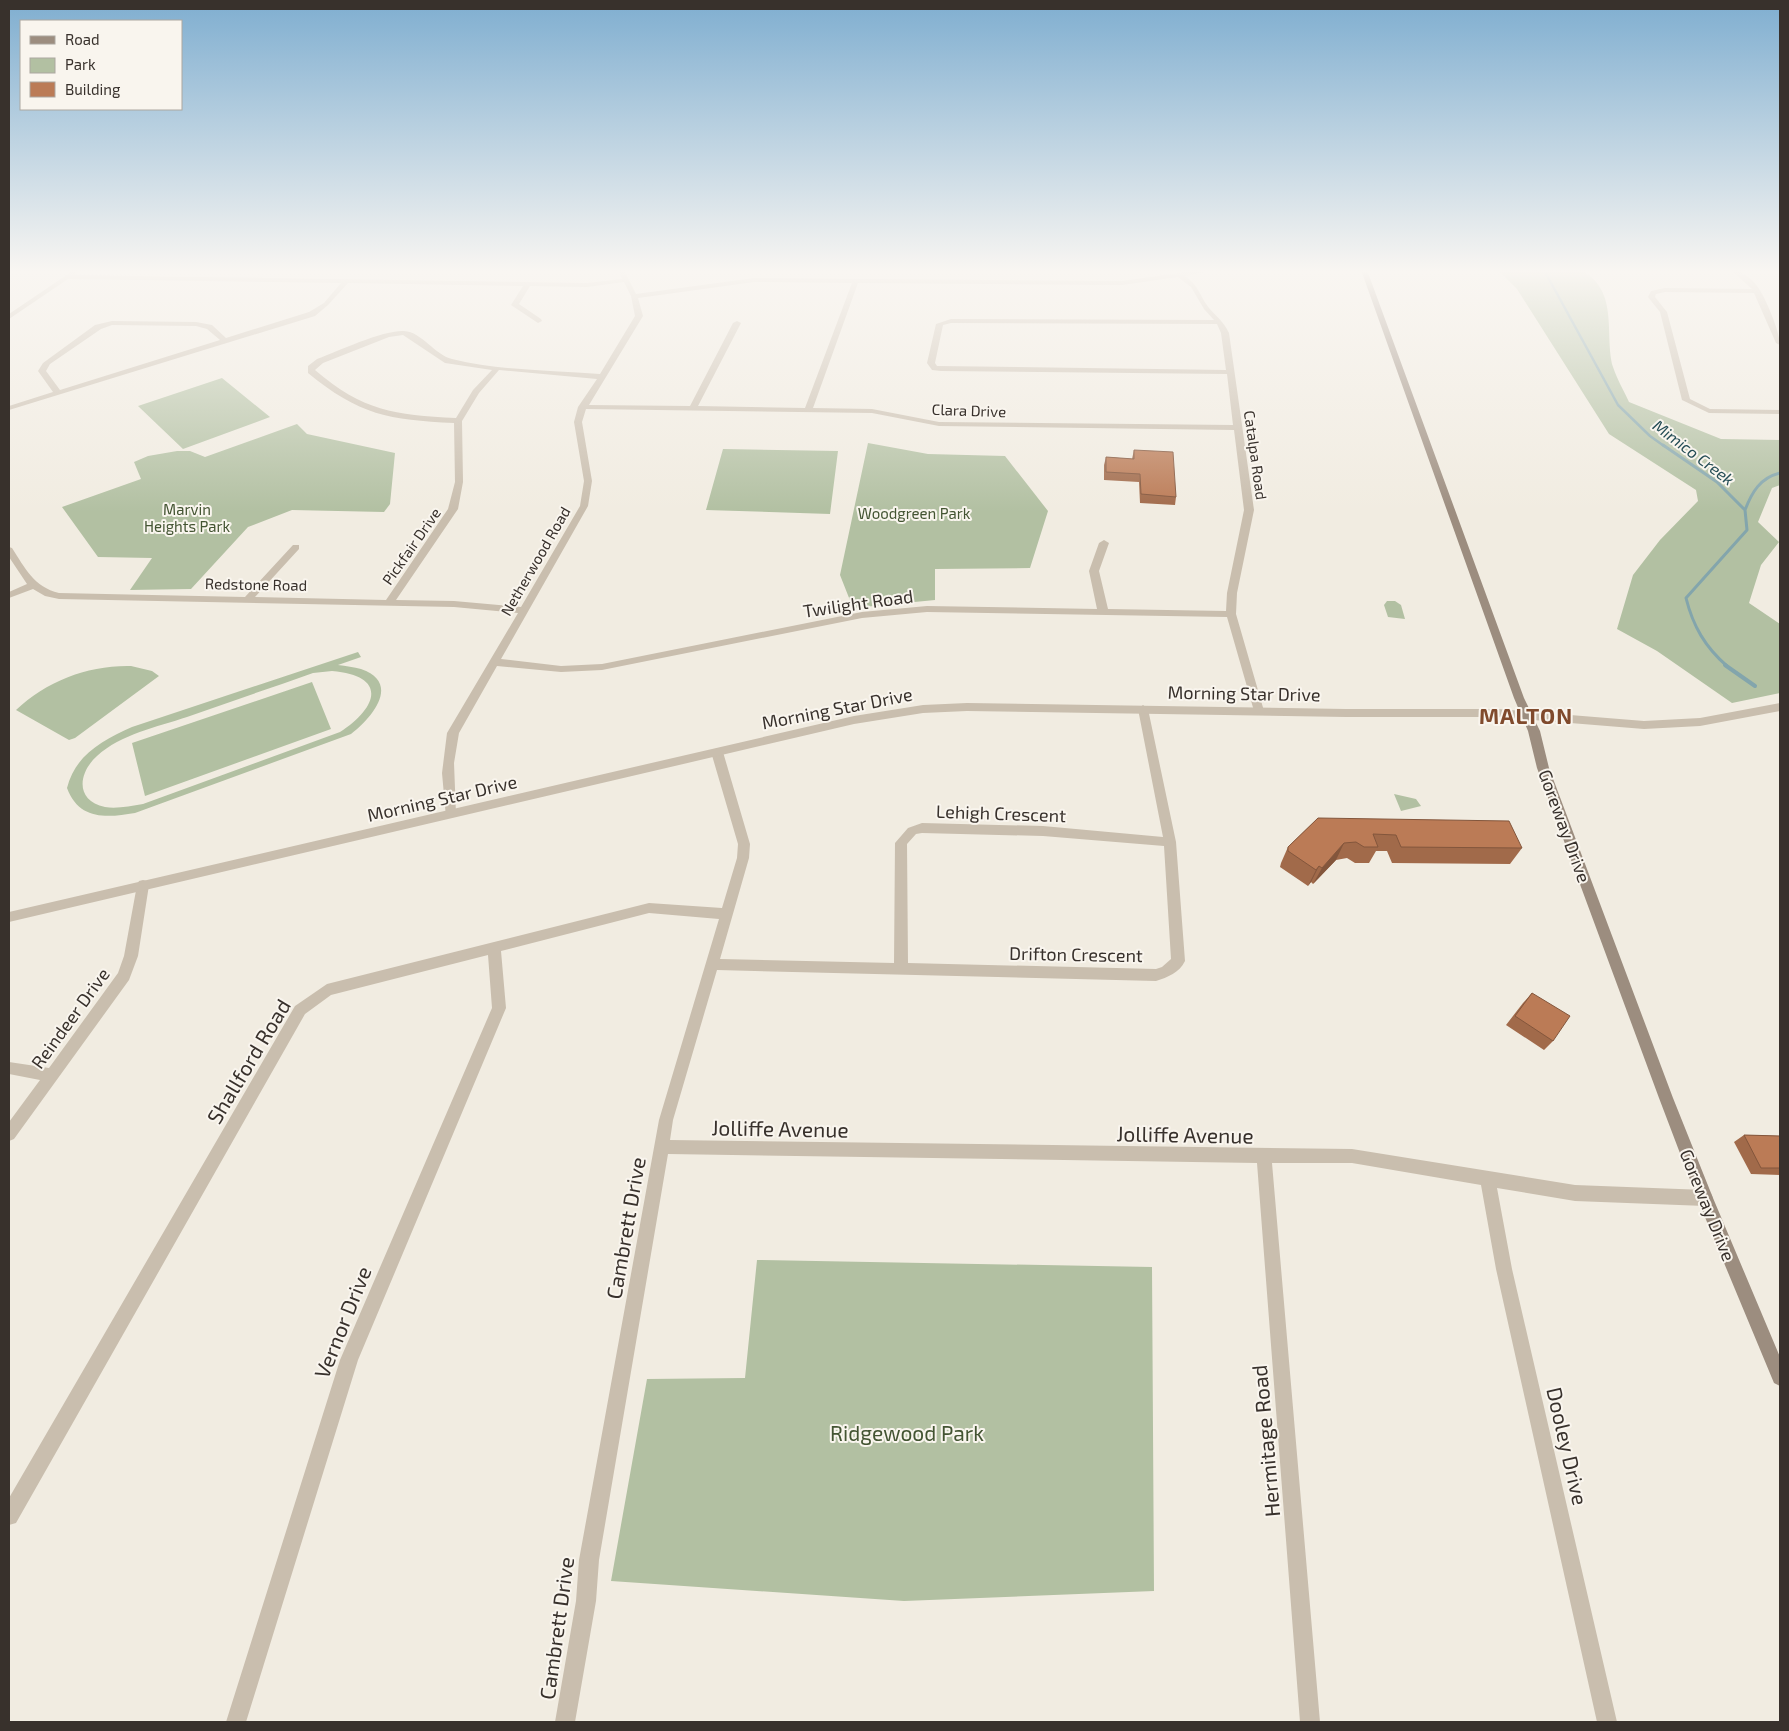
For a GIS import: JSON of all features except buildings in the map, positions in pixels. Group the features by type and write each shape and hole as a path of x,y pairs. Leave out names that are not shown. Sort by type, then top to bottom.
{"main road":[{"name":"Goreway Drive","path":"1393,351 1526,715 1534,731 1543,768 1704,1198 1780,1377"}],"street":[{"path":"58,393 42,371 47,363 65,351"},
{"path":"9,408 194,351"},
{"path":"347,351 320,361 310,368 311,372 342,395 358,404 409,418 458,422 476,392 497,368"},
{"path":"433,351 448,361 497,368 602,377"},
{"name":"Netherwood Road","path":"450,814 448,750 459,720 580,515 586,500 588,481 578,422 582,407 618,351"},
{"path":"693,408 723,351"},
{"path":"808,410 830,351"},
{"path":"934,351 931,363 935,368 941,369 1230,372"},
{"name":"Catalpa Road","path":"1227,351 1249,510 1232,593 1231,614 1259,711"},
{"path":"1673,351 1686,400 1710,411 1780,412"},
{"name":"Clara Drive","path":"582,407 872,412 939,424 1237,428"},
{"name":"Pickfair Drive","path":"389,603 453,509 459,482 458,422"},
{"path":"1103,611 1094,571 1104,543"},
{"path":"248,599 296,547"},
{"path":"9,550 32,586 9,595"},
{"name":"Redstone Road","path":"32,586 43,593 59,596 389,603 488,606 524,610"},
{"name":"Twilight Road","path":"494,662 561,669 602,667 862,615 927,609 1231,614"},
{"name":"Morning Star Drive","path":"9,917 854,720 923,709 1143,709 1526,715 1658,725 1730,718 1780,707"},
{"name":"Drifton Crescent","path":"713,964 1156,974 1167,971 1178,961 1170,842 1143,709"},
{"name":"Cambrett Drive","path":"565,1722 586,1601 591,1551 673,1092 713,964 741,864 744,844 717,752"},
{"name":"Lehigh Crescent","path":"901,969 901,843 912,831 922,828 1043,830 1170,842"},
{"name":"Reindeer Drive","path":"9,1134 124,976 129,966 143,885"},
{"name":"Shallford Road","path":"9,1516 300,1010 327,990 649,908 726,914"},
{"name":"Vernor Drive","path":"236,1722 350,1360 499,1008 494,946"},
{"path":"9,1068 51,1076"},
{"name":"Jolliffe Avenue","path":"662,1147 1352,1156 1575,1193 1704,1198"},
{"name":"Hermitage Road","path":"1264,1156 1310,1722"},
{"name":"Dooley Drive","path":"1488,1178 1504,1268 1606,1722"}],"green space":[{"path":"1556,351 1611,351 1613,367 1629,402 1721,439 1780,440 1780,485 1772,488 1758,522 1779,542 1761,565 1749,603 1780,624 1780,693 1732,703 1657,651 1617,629 1633,575 1660,540 1698,501 1696,490 1609,434"},
{"path":"222,378 270,417 183,449 138,406"},
{"name":"Marvin Heights Park","path":"297,424 307,434 395,453 390,504 384,512 292,510 248,527 191,589 130,590 152,558 98,557 62,507 141,479 134,462 148,456 177,451 190,451 205,457"},
{"name":"Woodgreen Park","path":"868,443 928,454 1005,456 1048,511 1030,568 935,569 935,600 853,608 840,575"},
{"path":"723,449 838,451 830,514 706,510"},
{"path":"1387,601 1395,601 1401,605 1405,619 1388,617 1384,605"},
{"path":"358,652 361,657 338,665 361,669 373,675 380,683 381,692 374,711 351,734 135,813 104,816 86,811 72,798 67,788 76,766 101,743 132,727","holes":["332,671 350,674 362,679 369,686 371,694 369,703 363,713 340,732 143,804 110,808 95,804 84,793 83,778 91,763 107,748 128,737 313,673"]},
{"path":"131,666 152,671 159,676 75,738 69,740 16,710 41,691 69,677 99,668"},
{"path":"312,682 331,729 145,796 132,743"},
{"path":"1394,794 1416,799 1421,806 1401,811"},
{"name":"Ridgewood Park","path":"757,1260 1152,1267 1154,1591 904,1601 611,1581 647,1379 745,1378"}],"waterway":[{"name":"Mimico Creek","path":"1588,351 1618,405 1650,436 1664,446"},
{"name":"Mimico Creek","path":"1663,445 1717,482 1745,510"},
{"path":"1745,510 1751,497 1762,482 1780,473"},
{"name":"Mimico Creek","path":"1727,666 1706,644 1692,618 1686,598 1747,530 1745,510"},
{"name":"Mimico Creek","path":"1725,665 1755,686"}],"district":[{"name":"MALTON","path":"1526,715"}]}
